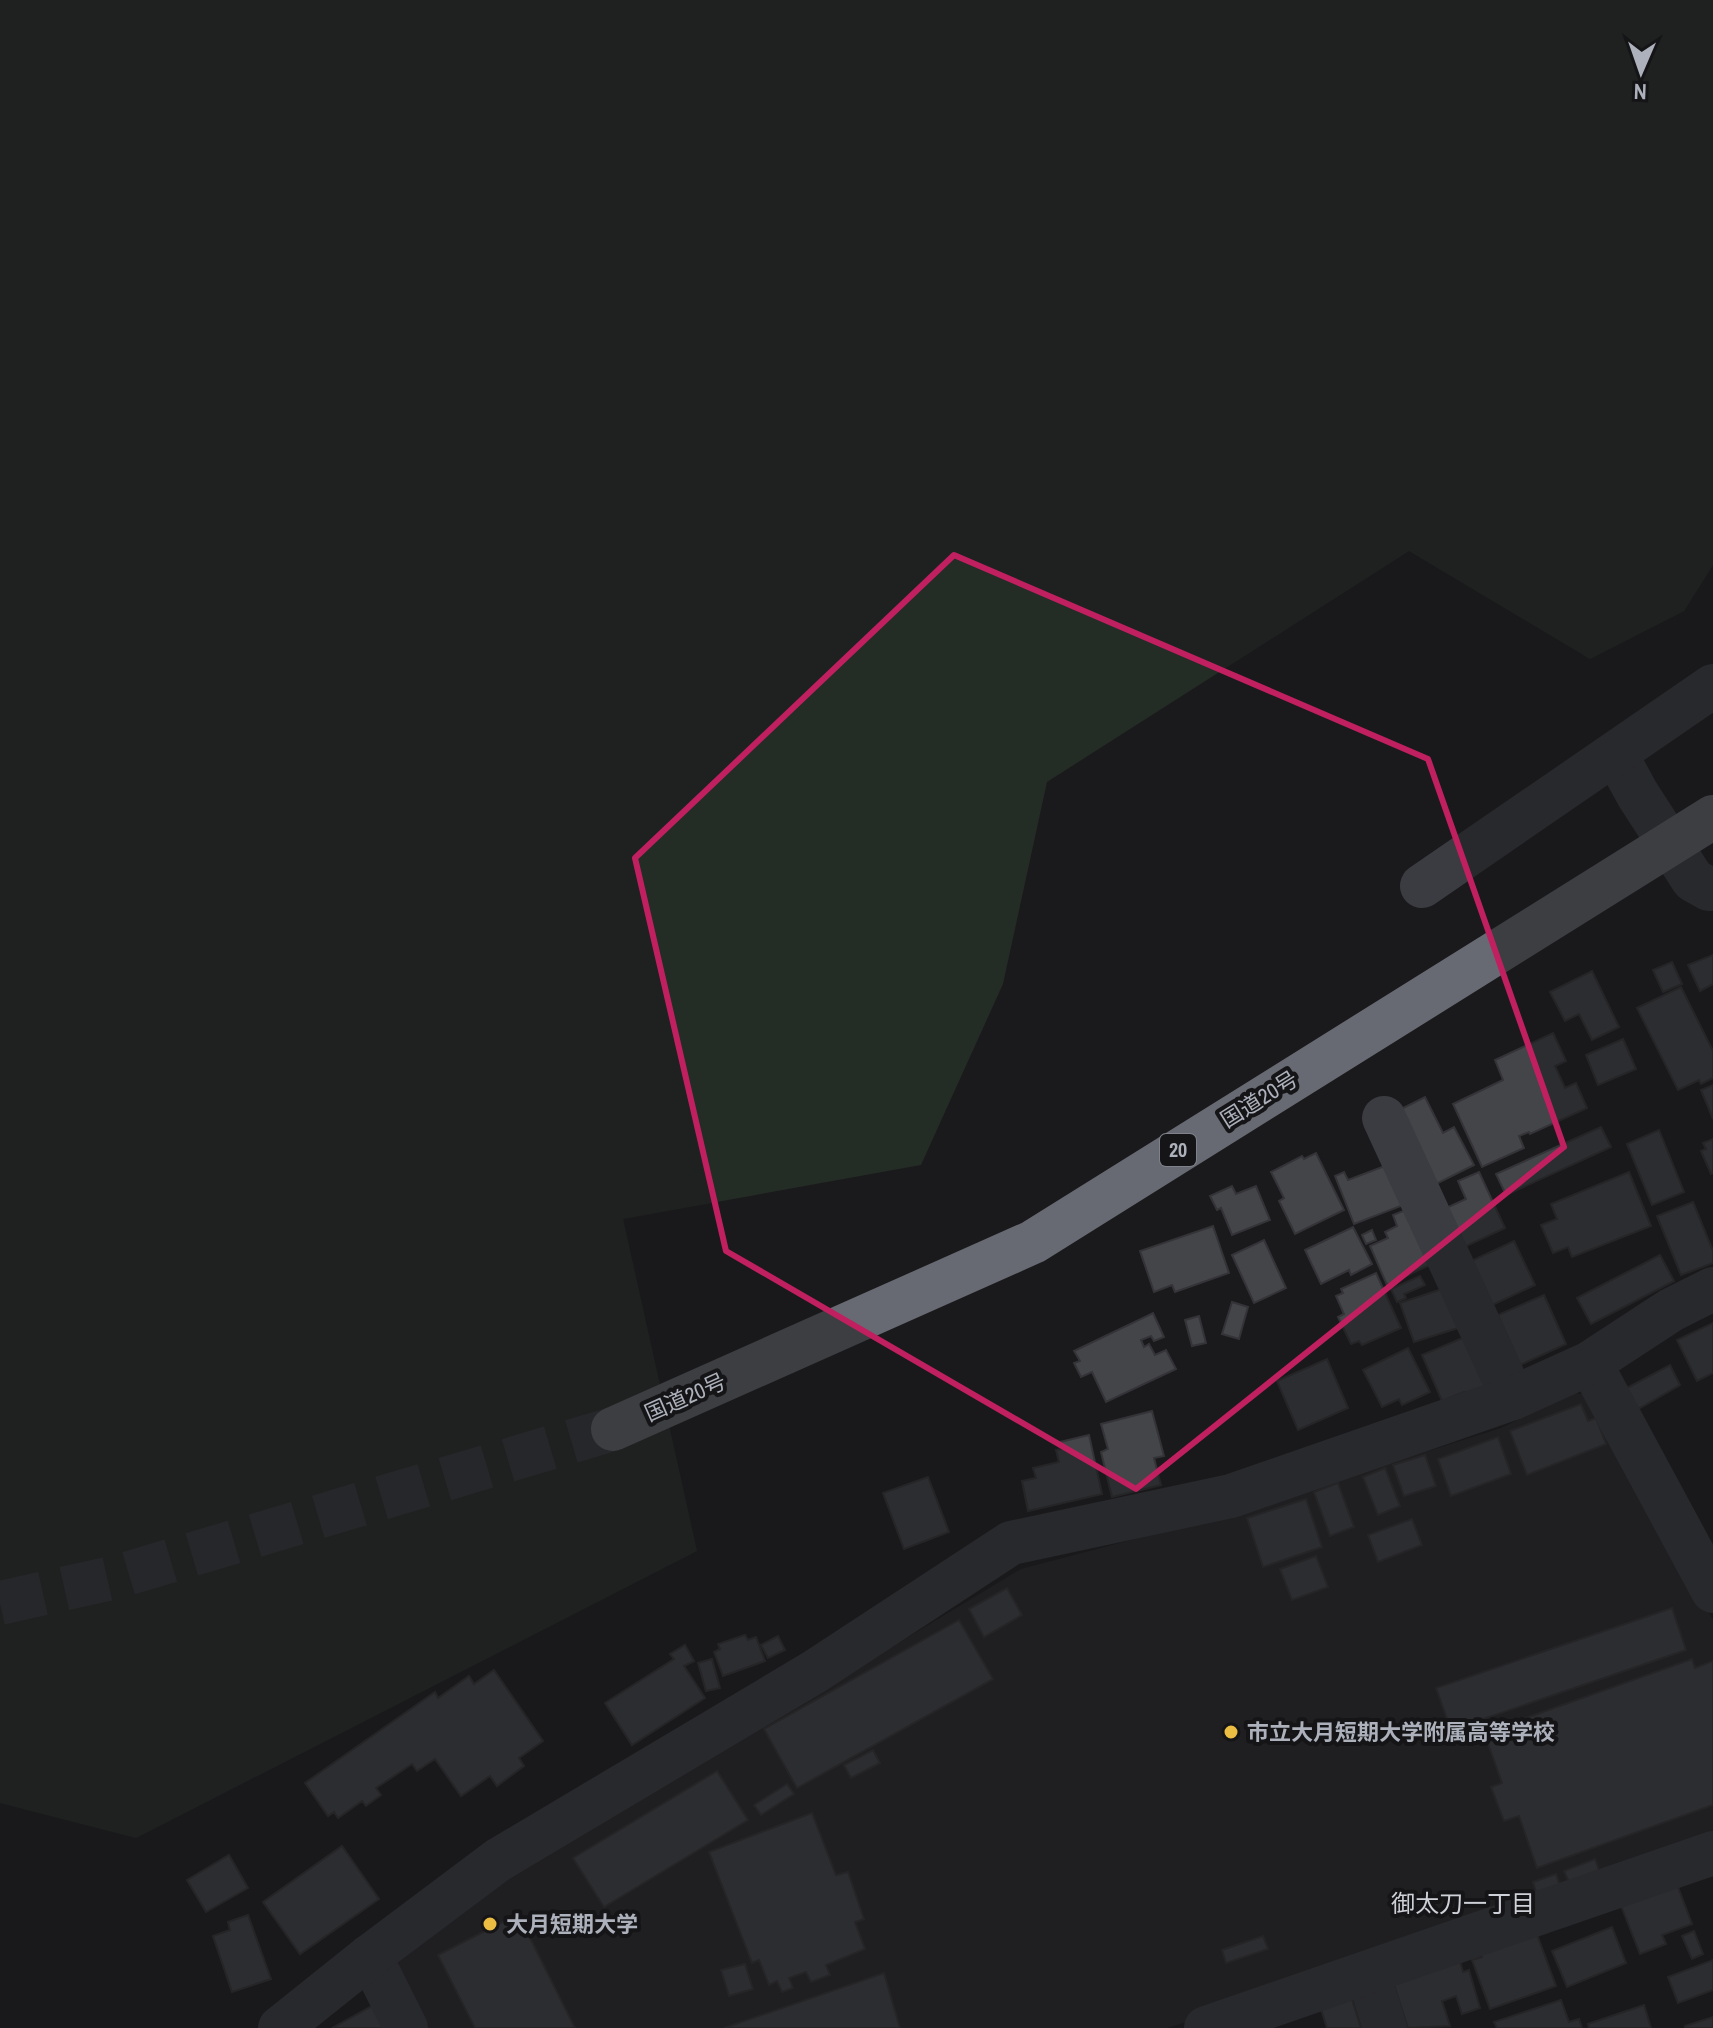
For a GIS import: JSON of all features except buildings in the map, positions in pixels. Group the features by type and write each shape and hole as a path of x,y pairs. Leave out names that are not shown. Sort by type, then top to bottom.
{"highway":[{"name":"国道20号","path":"613,1429 1033,1242 1713,817"}],"street":[{"path":"1422,886 1713,686"},
{"path":"1616,755 1693,880 1711,889"},
{"path":"1384,1118 1513,1398"},
{"path":"280,2028 498,1860 814,1672 1011,1543 1231,1496 1513,1398 1590,1363 1671,1310 1713,1289"},
{"path":"1590,1363 1713,1591"},
{"path":"1206,2028 1713,1853"},
{"path":"370,1956 406,2028"},
{"path":"1368,1973 1385,2028"}],"highlighted area":[{"path":"954,555 1428,759 1564,1147 1136,1489 726,1251 635,858"}],"shaded area":[{"path":"0,0 1713,0 1713,565 1684,611 1590,659 1409,551 1047,782 1003,984 921,1165 623,1219 697,1551 136,1838 0,1803"},
{"name":"市立大月短期大学附属高等学校","path":"1574,1393 1591,1395 1713,1620 1713,1845 1365,1966 1167,2028 412,2028 383,1969 509,1878 1021,1569 1234,1513 1501,1428"}],"tunnel":[{"path":"0,1603 116,1577 613,1429"}],"place":[{"name":"市立大月短期大学附属高等学校","path":"1231,1732"},
{"name":"大月短期大学","path":"490,1924"}],"district":[{"name":"御太刀一丁目","path":"1463,1904"}]}
